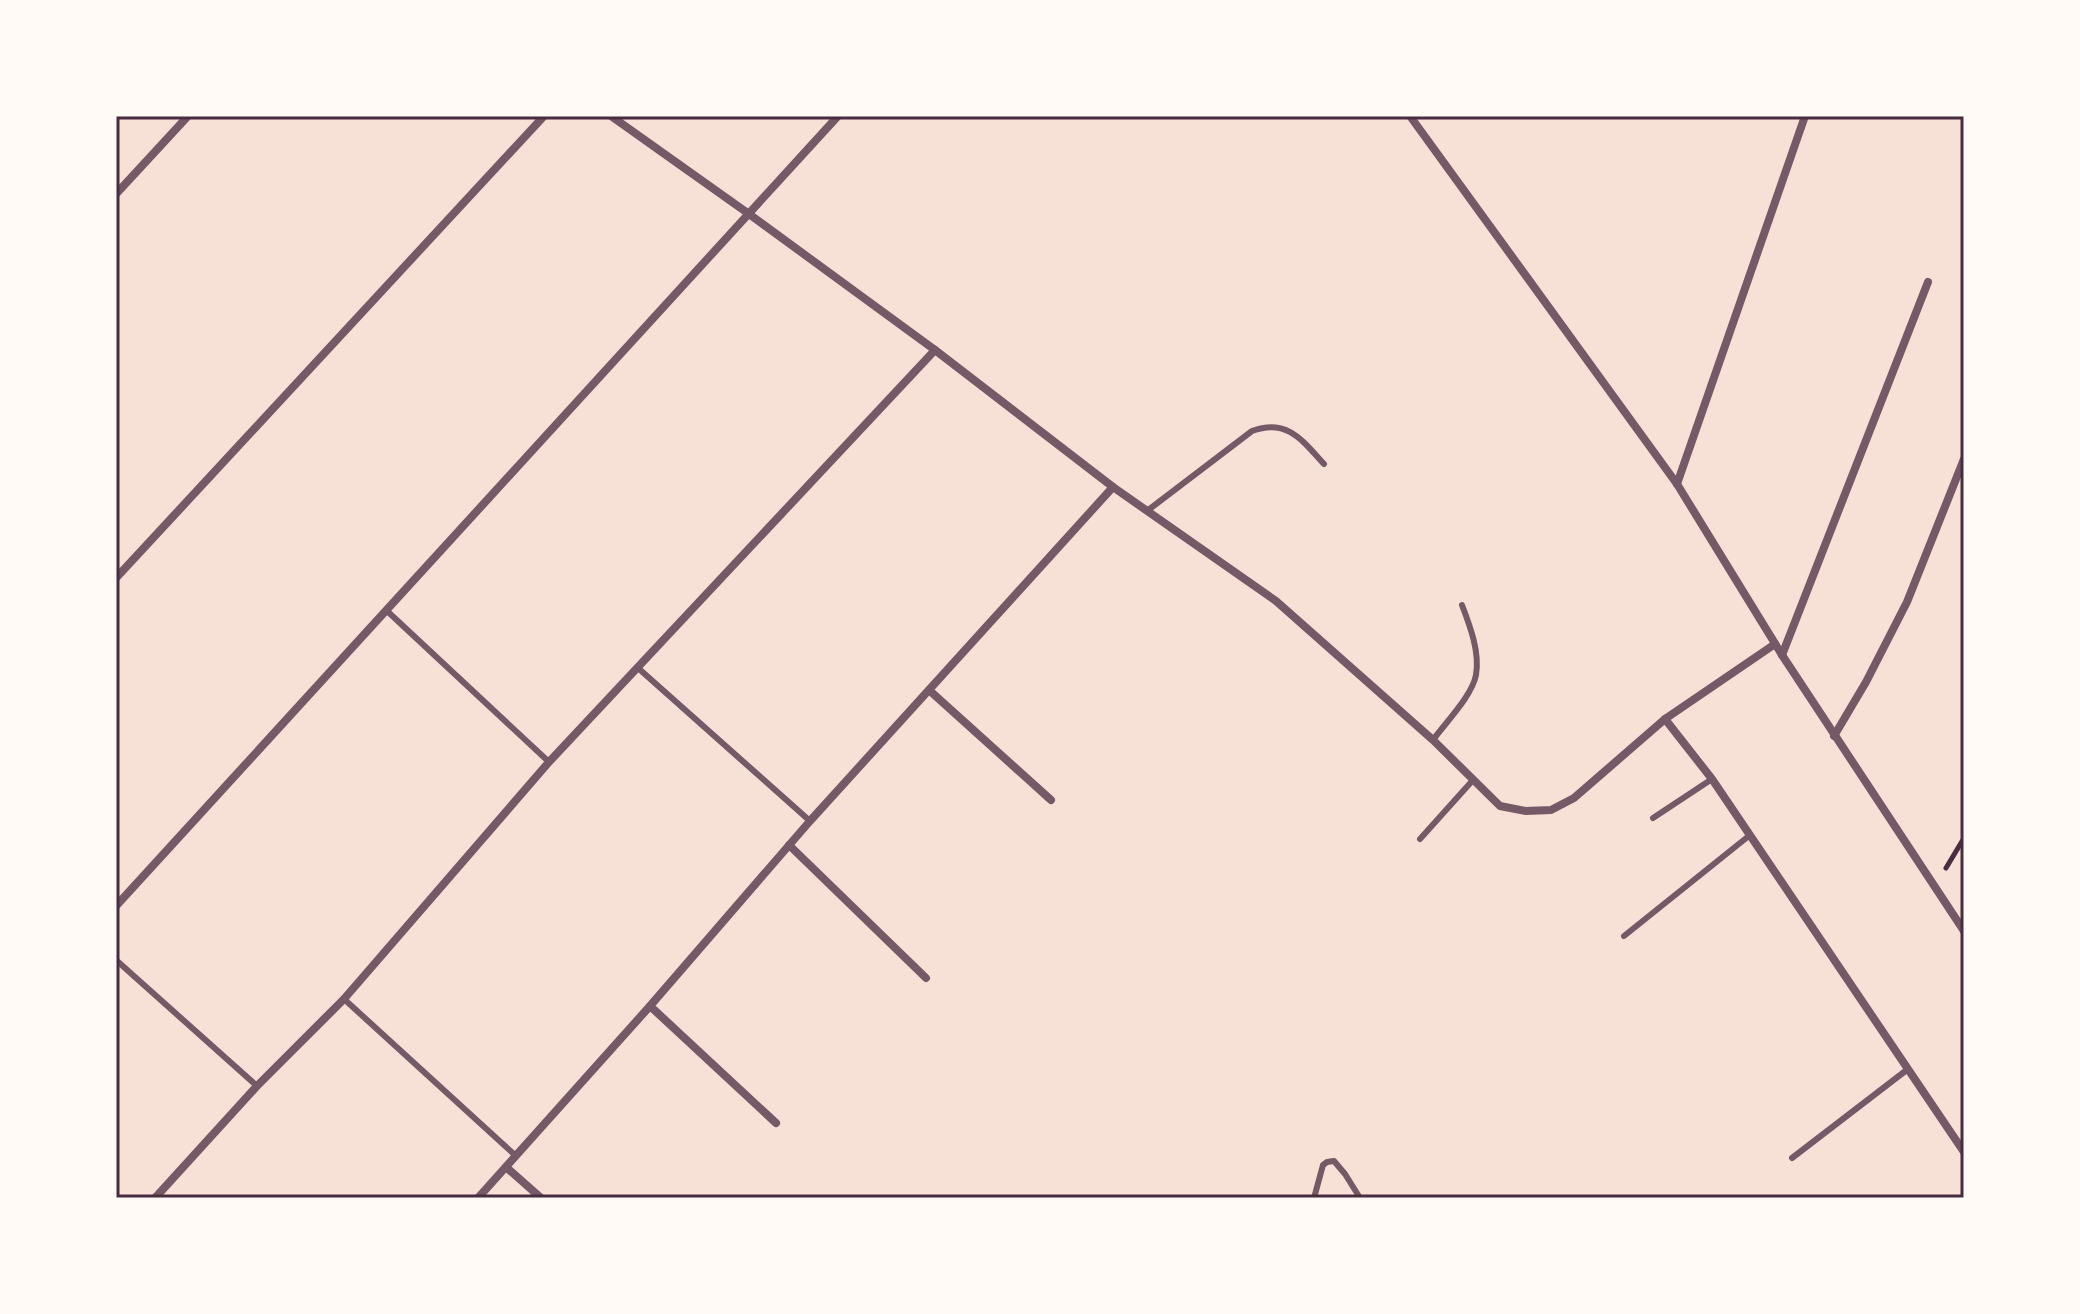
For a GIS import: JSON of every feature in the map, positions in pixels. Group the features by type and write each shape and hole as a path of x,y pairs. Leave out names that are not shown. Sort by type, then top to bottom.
{"street":[{"path":"116,194 188,116"},
{"path":"116,578 544,116"},
{"path":"611,116 935,350 1113,487 1276,601 1433,740 1500,806 1526,811 1551,810 1574,798 1665,719 1775,644"},
{"path":"116,906 838,116"},
{"path":"1410,116 1677,484 1834,736 1964,931"},
{"path":"1677,484 1805,116"},
{"path":"1782,655 1928,282"},
{"path":"155,1198 257,1086 344,999 549,762 935,350"},
{"path":"1834,736 1907,602 1964,459"},
{"path":"478,1198 810,821 1113,487"},
{"path":"929,690 1051,800"},
{"path":"1665,719 1712,779 1964,1152"},
{"path":"789,845 926,978"},
{"path":"650,1006 776,1123"},
{"path":"506,1167 541,1198"}],"lane":[{"path":"1147,511 1252,431 1267,426 1281,427 1299,437 1324,464"},
{"path":"1433,740 1467,695 1476,675 1472,632 1462,605"},
{"path":"386,610 549,762"},
{"path":"638,668 810,821"},
{"path":"1653,818 1712,779"},
{"path":"1420,839 1473,780"},
{"path":"1624,936 1750,835"},
{"path":"116,960 257,1086"},
{"path":"344,999 516,1156"},
{"path":"1792,1158 1908,1069"},
{"path":"1314,1198 1323,1165 1334,1161 1360,1198"}],"path":[{"path":"1935,887 1964,838"}]}
